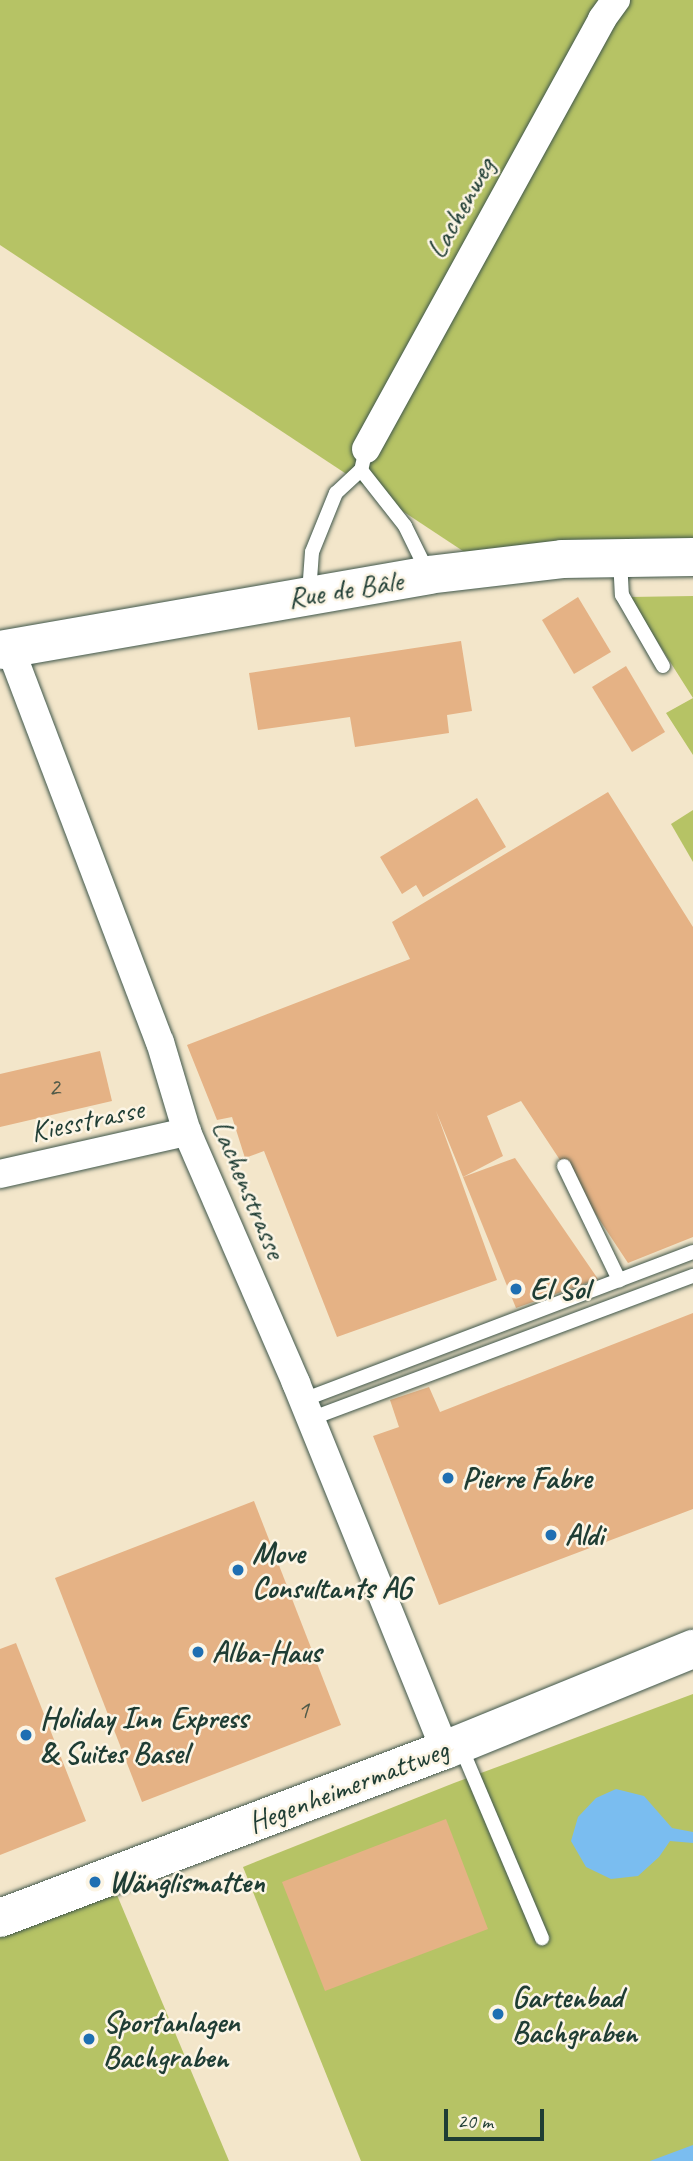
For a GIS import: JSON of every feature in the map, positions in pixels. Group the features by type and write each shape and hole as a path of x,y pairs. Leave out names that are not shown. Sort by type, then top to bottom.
{"street":[{"name":"Lachenweg","path":"363,460 595,31 616,0"},
{"name":"Rue de Bâle","path":"5,649 428,575 562,559 693,557"},
{"name":"Lachenstrasse","path":"5,649 160,1042 187,1132 452,1747"},
{"name":"Kiesstrasse","path":"0,1174 187,1132"},
{"name":"Hegenheimermattweg","path":"0,1917 452,1747 693,1649"}],"lane":[{"path":"309,594 312,552 336,493 363,460 405,526 428,575"},
{"path":"620,558 622,596 663,666"},
{"path":"564,1166 619,1280"},
{"path":"307,1409 693,1252"},
{"path":"307,1409 693,1276"},
{"path":"452,1747 542,1938"}],"green space":[{"path":"0,0 693,0 693,542 469,555 0,245"},
{"path":"693,596 693,698 629,597"},
{"path":"693,698 693,755 666,713"},
{"path":"693,810 693,862 671,824"},
{"name":"Gartenbad Bachgraben","path":"693,1694 693,2161 361,2161 243,1867 454,1783"},
{"name":"Sportanlagen Bachgraben","path":"109,1876 229,2161 0,2161 0,1918"}],"water":[{"path":"616,1789 644,1796 672,1828 693,1832 693,1843 670,1841 659,1857 638,1876 611,1879 586,1867 571,1841 578,1817 596,1798"},
{"path":"693,2145 693,2161 650,2161"}],"building":[{"path":"578,597 611,652 574,674 542,620"},
{"path":"461,641 472,711 447,715 449,733 355,747 350,717 258,730 249,673"},
{"path":"626,666 665,732 632,752 592,687"},
{"path":"608,792 693,927 693,1237 628,1263 521,1101 487,1116 503,1156 463,1177 436,1111 497,1280 337,1337 264,1151 245,1158 232,1117 217,1120 187,1045 410,959 392,922"},
{"path":"477,798 506,847 423,897 416,885 402,894 380,857"},
{"path":"100,1051 112,1101 0,1127 0,1074"},
{"path":"515,1158 598,1279 516,1308 463,1177"},
{"path":"693,1313 693,1509 439,1605 373,1436 399,1427 390,1400 429,1387 440,1412"},
{"name":"Alba-Haus","path":"254,1501 341,1725 142,1802 55,1578"},
{"name":"Holiday Inn Express & Suites Basel","path":"16,1643 86,1821 0,1855 0,1649"},
{"path":"446,1819 488,1929 325,1991 282,1882"}],"place":[{"name":"El Sol","path":"516,1289"},
{"name":"Pierre Fabre","path":"448,1478"},
{"name":"Aldi","path":"551,1535"},
{"name":"Move Consultants AG","path":"238,1570"},
{"name":"Alba-Haus","path":"198,1652"},
{"name":"Holiday Inn Express & Suites Basel","path":"26,1735"},
{"name":"Wänglismatten","path":"95,1882"},
{"name":"Gartenbad Bachgraben","path":"498,2014"},
{"name":"Sportanlagen Bachgraben","path":"89,2039"}]}
